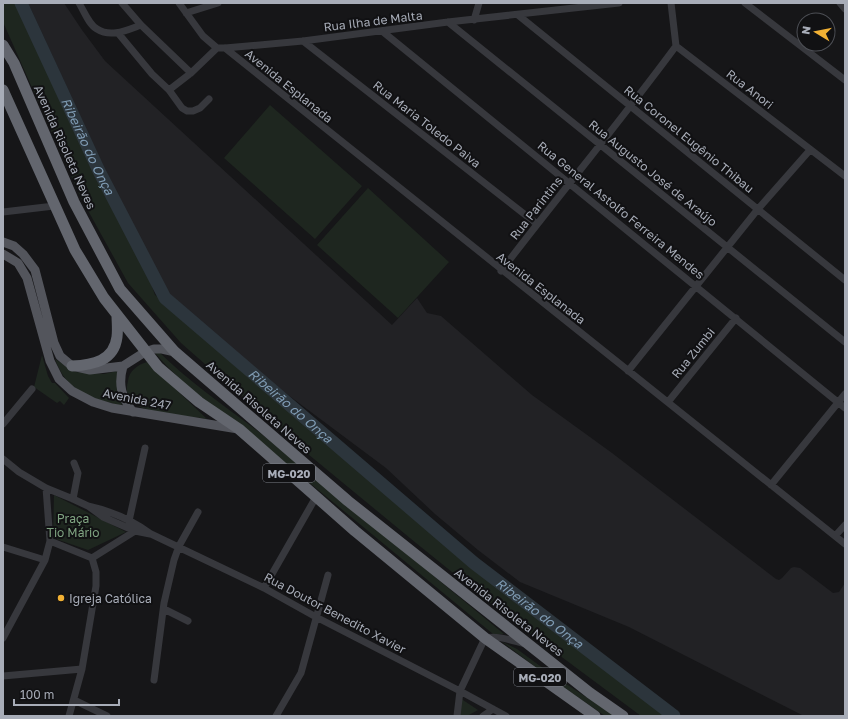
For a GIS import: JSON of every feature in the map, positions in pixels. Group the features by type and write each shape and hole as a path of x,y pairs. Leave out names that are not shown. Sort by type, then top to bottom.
{"highway":[{"name":"Avenida Risoleta Neves","path":"3,45 14,63 74,202 120,290 175,352 348,501 590,693 624,716"},
{"name":"MG-020","path":"3,90 75,250 104,298 158,367 199,402 239,429 355,531 485,638 595,716"},
{"path":"72,366 97,363 108,355 114,347 117,337 117,314"}],"main road":[{"path":"3,242 14,246 23,254 35,270 54,343 60,356 72,366"},
{"name":"Avenida 247","path":"3,254 18,263 28,278 50,361 59,379 72,391 93,402 112,408 239,429"},
{"name":"Avenida 247","path":"72,366 90,370 123,366 146,352 154,349 162,348 175,352"},
{"path":"123,366 120,376 121,390 127,404 133,412"}],"street":[{"path":"79,3 92,24 97,29 105,32 118,33 141,25"},
{"path":"122,3 141,25 192,73"},
{"path":"169,90 192,73 216,48 203,36 179,3"},
{"path":"186,13 218,3"},
{"path":"474,20 479,3"},
{"name":"Rua Ilha de Malta","path":"216,48 303,40 619,3"},
{"path":"671,3 676,46"},
{"path":"745,3 845,80"},
{"name":"Rua Coronel Eugênio Thibau","path":"518,15 845,280"},
{"name":"Rua Augusto José de Araújo","path":"448,22 845,342"},
{"name":"Rua General Astolfo Ferreira Mendes","path":"382,31 845,408"},
{"path":"118,33 152,74 169,90 182,108 187,112 193,112 200,108 209,99"},
{"name":"Rua Maria Toledo Paiva","path":"303,40 537,224"},
{"name":"Rua Parintins","path":"501,271 631,107 676,46"},
{"name":"Rua Anori","path":"676,46 845,176"},
{"name":"Avenida Esplanada","path":"225,48 501,271 668,402 845,544"},
{"path":"628,371 758,209 810,150"},
{"path":"3,212 54,206"},
{"name":"Rua Zumbi","path":"668,402 736,318"},
{"path":"3,424 32,389"},
{"path":"771,484 845,394"},
{"path":"130,521 145,448"},
{"name":"Rua Doutor Benedito Xavier","path":"3,459 20,472 46,488 88,506 103,517 137,528 179,546 264,588 316,617 506,716"},
{"path":"73,499 78,473 74,463"},
{"path":"3,638 45,560 50,541 46,488"},
{"path":"264,588 316,496"},
{"name":"Rua Doutor Benedito Xavier","path":"88,506 106,510 130,521 137,528"},
{"path":"154,680 164,609 174,560 179,546 198,512"},
{"path":"835,536 845,525"},
{"path":"92,558 137,528"},
{"path":"50,541 92,558"},
{"path":"3,547 45,560"},
{"path":"69,716 82,669 96,586 96,572 92,558"},
{"path":"276,716 301,673 328,575"},
{"path":"164,609 188,621"},
{"path":"457,716 460,691 485,638 499,638 530,645"},
{"path":"3,676 82,669"},
{"path":"74,700 107,716"},
{"path":"483,716 493,709"}],"shaded area":[{"path":"28,3 64,3 105,61 392,325 417,298 427,313 441,316 532,395 612,453 776,579 779,580 782,578 791,568 794,567 800,568 833,593 839,592 845,583 845,716 804,716 629,627 520,582 478,550 435,514 386,468 256,371 209,332 170,294 152,265 122,206"}],"green space":[{"path":"3,3 19,3 100,179 145,267 155,295 193,325 420,520 515,598 670,716 641,716 504,614 297,445 181,343 128,283 80,196 3,22"},
{"path":"270,105 362,186 315,239 224,158"},
{"path":"368,188 449,262 398,318 317,245"},
{"path":"158,351 196,385 264,436 504,634 493,634 268,449 209,404 167,367 155,353"},
{"path":"42,355 48,376 52,383 55,383 69,398 64,405 60,401 57,403 34,387"},
{"path":"55,359 76,372 104,374 117,371 122,406 100,400 81,392 66,379"},
{"path":"147,362 207,419 167,414 146,409 132,402 127,392 130,374 134,369"},
{"name":"Praça Tio Mário","path":"54,495 126,532 88,550 53,538"},
{"path":"501,641 517,649 551,674 615,716 605,716"},
{"path":"460,698 478,710 467,716 458,716"}],"waterway":[{"name":"Ribeirão do Onça","path":"21,3 99,171 165,298 474,563 674,716"}],"place":[{"name":"Igreja Católica","path":"61,598"}]}
